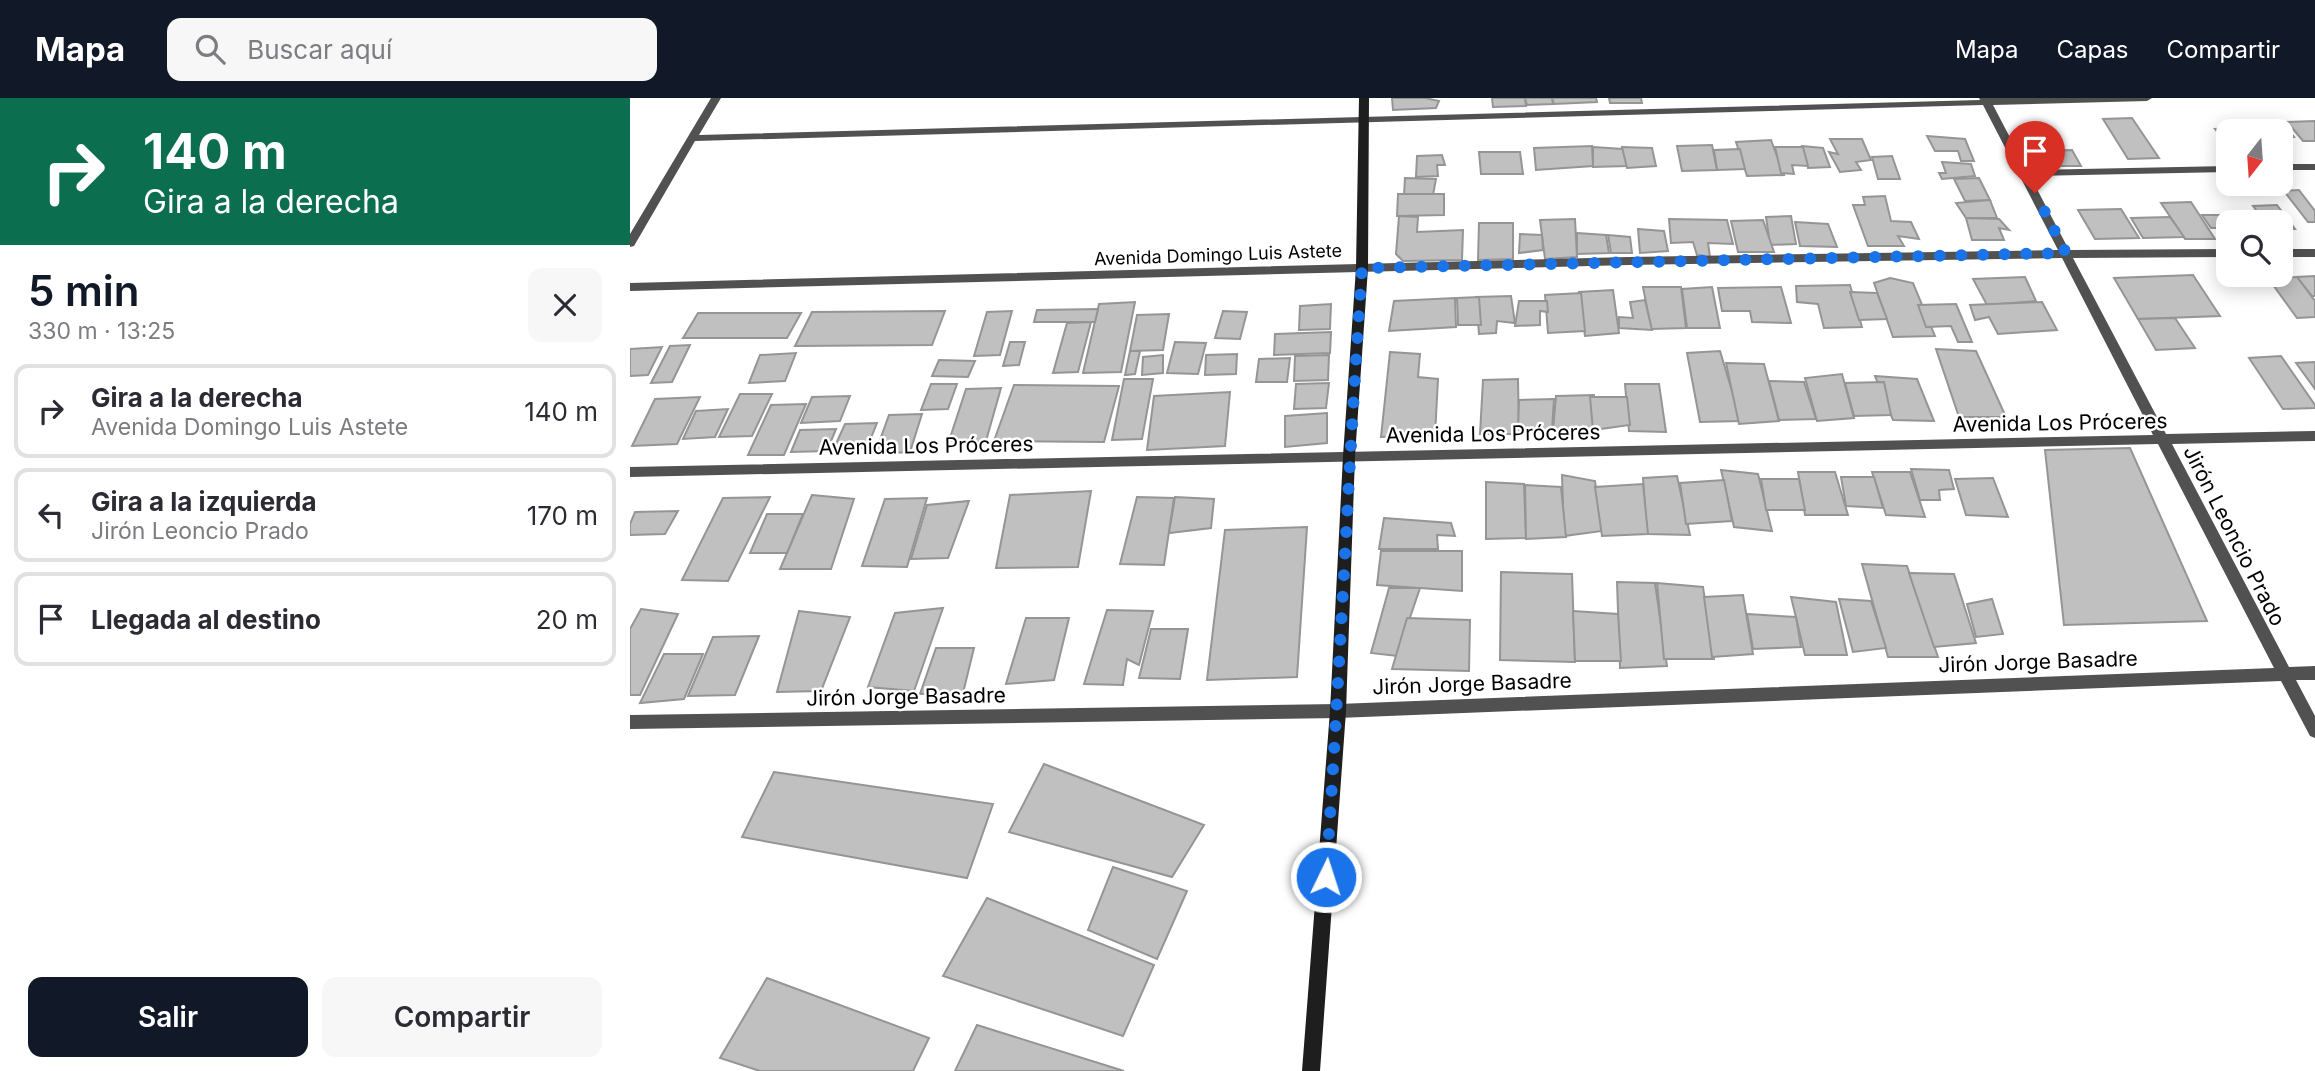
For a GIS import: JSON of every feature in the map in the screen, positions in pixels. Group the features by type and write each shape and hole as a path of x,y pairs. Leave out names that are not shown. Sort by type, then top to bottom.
{"street":[{"path":"630,243 716,98"},
{"path":"1311,1071 1338,710 1349,456 1362,268 1364,98"},
{"path":"694,138 1985,100 2147,98"},
{"name":"Jirón Leoncio Prado","path":"1985,100 2315,731"},
{"path":"2293,167 2315,166"},
{"path":"2024,173 2216,169"},
{"name":"Avenida Domingo Luis Astete","path":"630,287 1026,279 1362,268 2066,253 2216,253"},
{"path":"2293,253 2315,253"},
{"name":"Avenida Los Próceres","path":"630,472 2315,436"},
{"name":"Jirón Jorge Basadre","path":"630,722 1338,710 2315,673"}],"building":[{"path":"1392,98 1425,98 1439,101 1436,108 1393,110"},
{"path":"1492,98 1525,98 1526,106 1493,107"},
{"path":"1525,98 1552,98 1553,104 1527,105"},
{"path":"1552,98 1596,98 1597,102 1554,104"},
{"path":"1609,98 1641,98 1642,103 1610,103"},
{"path":"2132,118 2159,158 2128,159 2103,119"},
{"path":"2315,121 2315,141 2303,141 2293,129 2293,122"},
{"path":"1927,136 1965,139 1974,161 1961,161 1958,151 1935,151"},
{"path":"1830,139 1862,139 1871,160 1856,162 1861,170 1840,172 1829,152 1838,154"},
{"path":"1771,140 1784,175 1747,176 1736,142"},
{"path":"1712,145 1717,170 1682,171 1677,146"},
{"path":"1592,146 1593,166 1536,170 1534,148"},
{"path":"1802,146 1823,148 1830,167 1808,168"},
{"path":"1593,147 1623,149 1627,166 1593,167"},
{"path":"1622,147 1652,148 1656,166 1627,168"},
{"path":"1775,147 1803,147 1808,166 1792,165 1794,174 1781,173"},
{"path":"1740,149 1745,169 1717,170 1714,150"},
{"path":"2072,150 2081,166 2054,166 2045,151"},
{"path":"1479,152 1520,152 1523,174 1481,174"},
{"path":"1442,155 1445,165 1437,165 1438,176 1416,177 1417,156"},
{"path":"1892,156 1900,179 1878,179 1872,157"},
{"path":"1942,162 1971,164 1975,176 1942,179 1939,173 1946,173"},
{"path":"1405,178 1436,179 1433,195 1404,195"},
{"path":"1979,178 1990,200 1965,201 1954,179"},
{"path":"2293,190 2299,190 2315,211 2315,222 2308,222 2288,196 2293,196"},
{"path":"1398,194 1444,194 1444,215 1397,216"},
{"path":"1885,196 1891,221 1911,222 1919,239 1898,236 1904,246 1868,246 1853,205 1865,205 1863,197"},
{"path":"1990,200 1997,218 1966,218 1956,203"},
{"path":"2191,202 2215,239 2185,239 2161,203"},
{"path":"2277,205 2281,210 2256,210 2253,206"},
{"path":"2121,209 2139,238 2095,239 2078,210"},
{"path":"2202,215 2216,215 2216,228 2211,228"},
{"path":"1399,216 1418,217 1417,232 1463,230 1462,260 1403,261 1396,254"},
{"path":"1791,216 1796,244 1770,245 1766,217"},
{"path":"2170,217 2184,237 2143,238 2131,218"},
{"path":"1966,218 1999,219 2009,230 1999,228 2004,240 1972,240"},
{"path":"1575,219 1577,257 1545,259 1540,220"},
{"path":"1669,219 1727,220 1733,244 1708,243 1710,257 1697,255 1693,242 1671,243"},
{"path":"1763,220 1774,252 1738,252 1731,221"},
{"path":"1795,222 1828,224 1837,247 1800,246"},
{"path":"1479,223 1513,223 1513,259 1478,260"},
{"path":"1638,229 1664,231 1668,251 1640,253"},
{"path":"1577,233 1606,235 1609,253 1577,254"},
{"path":"1520,234 1542,235 1543,250 1519,253"},
{"path":"1608,235 1630,237 1632,253 1611,253"},
{"path":"2193,275 2220,316 2138,319 2114,278"},
{"path":"2315,276 2315,296 2312,296 2297,277"},
{"path":"2025,277 2036,301 1987,305 1973,279"},
{"path":"2293,277 2297,277 2315,301 2315,317 2297,318 2275,287 2293,287"},
{"path":"1890,278 1913,283 1935,336 1893,337 1874,283"},
{"path":"1850,285 1862,327 1824,328 1818,304 1797,302 1796,286"},
{"path":"1643,287 1681,287 1686,328 1651,329"},
{"path":"1712,287 1720,328 1687,328 1682,289"},
{"path":"1781,287 1791,323 1752,322 1750,311 1722,311 1718,288"},
{"path":"1613,290 1619,333 1585,336 1579,292"},
{"path":"1850,292 1877,293 1887,319 1859,320"},
{"path":"1581,293 1585,331 1548,333 1545,295"},
{"path":"1511,296 1515,323 1497,321 1496,333 1479,334 1476,297"},
{"path":"1479,297 1481,325 1458,325 1457,298"},
{"path":"1455,298 1456,327 1389,331 1394,301"},
{"path":"1645,300 1652,330 1619,328 1619,317 1633,318 1630,302"},
{"path":"1519,301 1547,301 1548,312 1540,311 1540,325 1515,326"},
{"path":"1135,302 1121,372 1083,373 1099,304"},
{"path":"2042,302 2057,330 1998,334 1989,317 1975,320 1970,305"},
{"path":"1331,304 1330,329 1299,330 1300,306"},
{"path":"1956,304 1972,342 1958,342 1951,326 1926,327 1918,305"},
{"path":"1098,309 1095,322 1034,322 1037,310"},
{"path":"945,311 932,345 795,346 812,312"},
{"path":"1012,311 1000,355 974,356 987,312"},
{"path":"1223,311 1247,312 1240,339 1215,338"},
{"path":"698,313 801,313 787,338 683,338"},
{"path":"1169,314 1163,350 1130,351 1137,315"},
{"path":"2175,318 2195,348 2156,350 2138,319"},
{"path":"1091,322 1078,372 1053,373 1067,323"},
{"path":"1331,332 1330,353 1274,355 1275,334"},
{"path":"1010,342 1025,342 1019,365 1003,366"},
{"path":"1175,342 1206,343 1198,374 1167,373"},
{"path":"690,345 672,382 651,383 670,346"},
{"path":"662,347 648,375 630,376 630,349"},
{"path":"1936,349 1976,351 2006,417 1959,417"},
{"path":"1130,351 1140,351 1135,374 1125,375"},
{"path":"1720,351 1741,421 1700,422 1687,353"},
{"path":"1390,352 1420,354 1418,377 1438,379 1435,435 1381,437"},
{"path":"796,353 785,381 749,383 760,355"},
{"path":"1237,354 1236,374 1205,375 1206,355"},
{"path":"1163,355 1163,373 1142,375 1143,357"},
{"path":"1329,355 1328,380 1294,381 1295,356"},
{"path":"2281,356 2315,408 2283,409 2249,358"},
{"path":"1290,358 1287,382 1256,382 1259,359"},
{"path":"939,360 975,361 968,377 932,376"},
{"path":"2315,362 2315,389 2296,363"},
{"path":"1726,363 1764,364 1779,421 1739,424"},
{"path":"1842,374 1854,418 1817,421 1805,378"},
{"path":"1875,376 1917,379 1934,421 1893,420"},
{"path":"1124,379 1153,379 1142,439 1112,440"},
{"path":"1518,379 1519,434 1480,434 1483,380"},
{"path":"1769,381 1804,382 1816,419 1779,420"},
{"path":"1884,382 1891,415 1854,416 1845,383"},
{"path":"1329,383 1326,408 1294,409 1296,384"},
{"path":"931,384 957,384 948,409 921,410"},
{"path":"1625,384 1659,384 1666,432 1629,431"},
{"path":"1014,385 1119,386 1104,442 994,441"},
{"path":"1001,388 986,441 949,441 966,389"},
{"path":"1230,392 1225,446 1147,450 1154,396"},
{"path":"740,394 772,394 752,436 719,437"},
{"path":"1594,395 1593,429 1553,430 1556,396"},
{"path":"850,396 840,421 801,423 812,397"},
{"path":"700,397 677,444 632,446 655,399"},
{"path":"1590,397 1627,397 1630,425 1593,430"},
{"path":"1554,399 1552,430 1518,430 1519,400"},
{"path":"806,404 784,455 748,455 771,405"},
{"path":"728,409 715,437 683,439 696,411"},
{"path":"1327,413 1327,443 1285,447 1285,416"},
{"path":"922,414 910,452 875,454 889,415"},
{"path":"877,423 867,448 834,448 845,424"},
{"path":"836,429 827,451 791,452 800,430"},
{"path":"2130,448 2207,621 2064,625 2045,450"},
{"path":"1911,469 1949,470 1954,489 1939,490 1940,500 1920,500"},
{"path":"1721,470 1758,474 1772,531 1734,527"},
{"path":"1798,472 1835,472 1848,515 1805,515"},
{"path":"1872,472 1910,472 1925,517 1886,515"},
{"path":"1562,475 1595,481 1602,531 1564,536"},
{"path":"1677,476 1690,535 1647,534 1643,478"},
{"path":"1841,477 1874,477 1883,508 1846,506"},
{"path":"1993,478 2008,517 1966,515 1955,479"},
{"path":"1761,479 1799,479 1805,510 1766,510"},
{"path":"1724,480 1732,521 1686,524 1680,483"},
{"path":"1486,482 1524,484 1526,538 1486,539"},
{"path":"1643,484 1648,534 1602,536 1595,487"},
{"path":"1525,485 1561,487 1566,537 1526,539"},
{"path":"1091,491 1078,567 996,568 1010,495"},
{"path":"812,495 854,499 831,569 780,569"},
{"path":"770,497 728,581 682,580 723,498"},
{"path":"1137,497 1174,498 1164,565 1120,564"},
{"path":"1175,497 1214,499 1211,528 1169,533"},
{"path":"927,498 907,567 862,566 885,499"},
{"path":"969,501 948,558 911,559 927,505"},
{"path":"678,511 665,534 630,535 630,524 635,512"},
{"path":"767,514 803,514 787,553 750,553"},
{"path":"1384,518 1451,523 1455,536 1437,535 1438,549 1379,549"},
{"path":"1307,527 1297,677 1207,680 1225,530"},
{"path":"1381,551 1462,551 1462,591 1377,585"},
{"path":"1862,564 1907,566 1938,657 1888,657"},
{"path":"1501,572 1572,574 1575,662 1500,660"},
{"path":"1909,573 1954,574 1976,643 1934,647"},
{"path":"1617,582 1655,583 1667,666 1620,668"},
{"path":"1657,583 1703,587 1714,659 1664,659"},
{"path":"1389,588 1420,588 1397,656 1371,653"},
{"path":"1743,595 1753,654 1712,657 1704,597"},
{"path":"1791,597 1836,602 1847,655 1805,655"},
{"path":"1839,599 1871,601 1886,648 1853,652"},
{"path":"1992,599 2003,634 1976,637 1967,604"},
{"path":"943,608 914,691 868,687 895,613"},
{"path":"641,609 678,614 640,695 630,695 630,629"},
{"path":"1107,610 1153,611 1139,665 1127,659 1123,685 1084,684"},
{"path":"799,611 850,617 821,691 777,692"},
{"path":"1573,611 1618,614 1621,661 1575,661"},
{"path":"1747,614 1796,617 1801,647 1753,649"},
{"path":"1026,618 1069,618 1054,680 1006,684"},
{"path":"1407,618 1470,620 1469,671 1392,669"},
{"path":"1151,629 1188,629 1180,679 1139,678"},
{"path":"759,636 735,695 688,696 713,637"},
{"path":"936,648 974,648 963,693 920,694"},
{"path":"664,654 703,654 684,699 640,703"},
{"path":"1044,764 1204,825 1172,877 1009,832"},
{"path":"774,772 993,804 967,878 742,837"},
{"path":"1113,867 1187,891 1157,959 1088,930"},
{"path":"987,898 1154,965 1123,1036 943,976"},
{"path":"767,978 929,1038 913,1071 760,1071 720,1058"},
{"path":"977,1025 1124,1071 955,1071"}],"route":[{"path":"1326,877 1338,710 1349,456 1362,268 2066,253 2035,193"}]}
